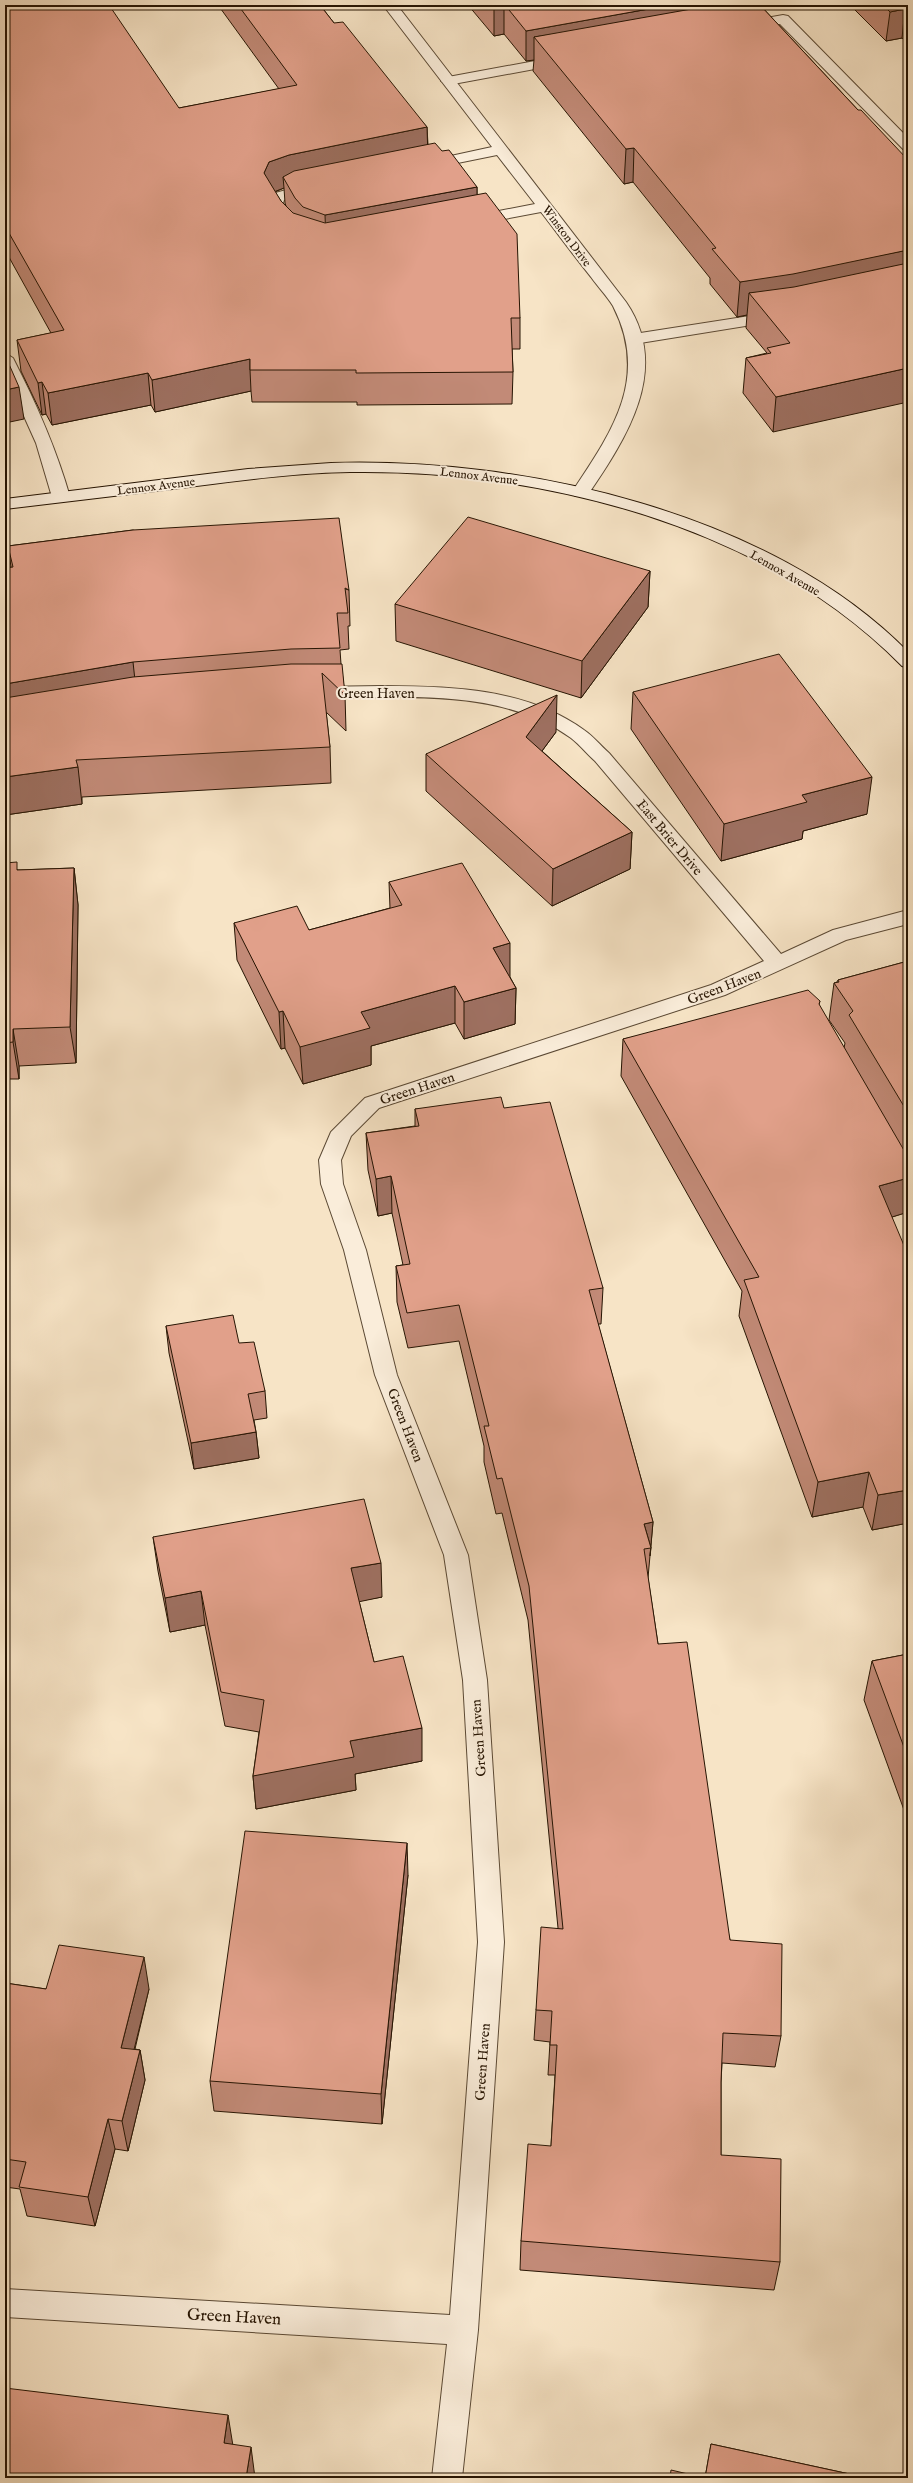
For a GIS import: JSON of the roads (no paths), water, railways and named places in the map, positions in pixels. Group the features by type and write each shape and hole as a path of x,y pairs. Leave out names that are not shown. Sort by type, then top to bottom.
{"street":[{"name":"Winston Drive","path":"390,5 620,305 634,339 638,375 630,411 620,431 581,492"},
{"path":"729,29 783,19 908,146"},
{"path":"448,82 573,58"},
{"path":"416,167 501,150"},
{"path":"292,234 275,203 277,197 291,192 330,184"},
{"path":"459,223 544,206"},
{"path":"634,339 790,315"},
{"path":"5,358 36,419 53,464 61,497"},
{"name":"Lennox Avenue","path":"5,504 272,471 353,467 444,471 524,481 581,492 657,514 721,538 795,575 855,615 908,662"},
{"name":"Green Haven","path":"293,693 456,693 500,699 554,720"},
{"name":"East Brier Drive","path":"554,720 576,733 602,757 778,964"},
{"name":"Green Haven","path":"446,2478 463,2330 491,1942 475,1680 456,1555 386,1376 355,1250 332,1184 330,1160 342,1132 372,1103 718,990 840,935 908,916"},
{"name":"Green Haven","path":"5,2303 463,2330"}]}
